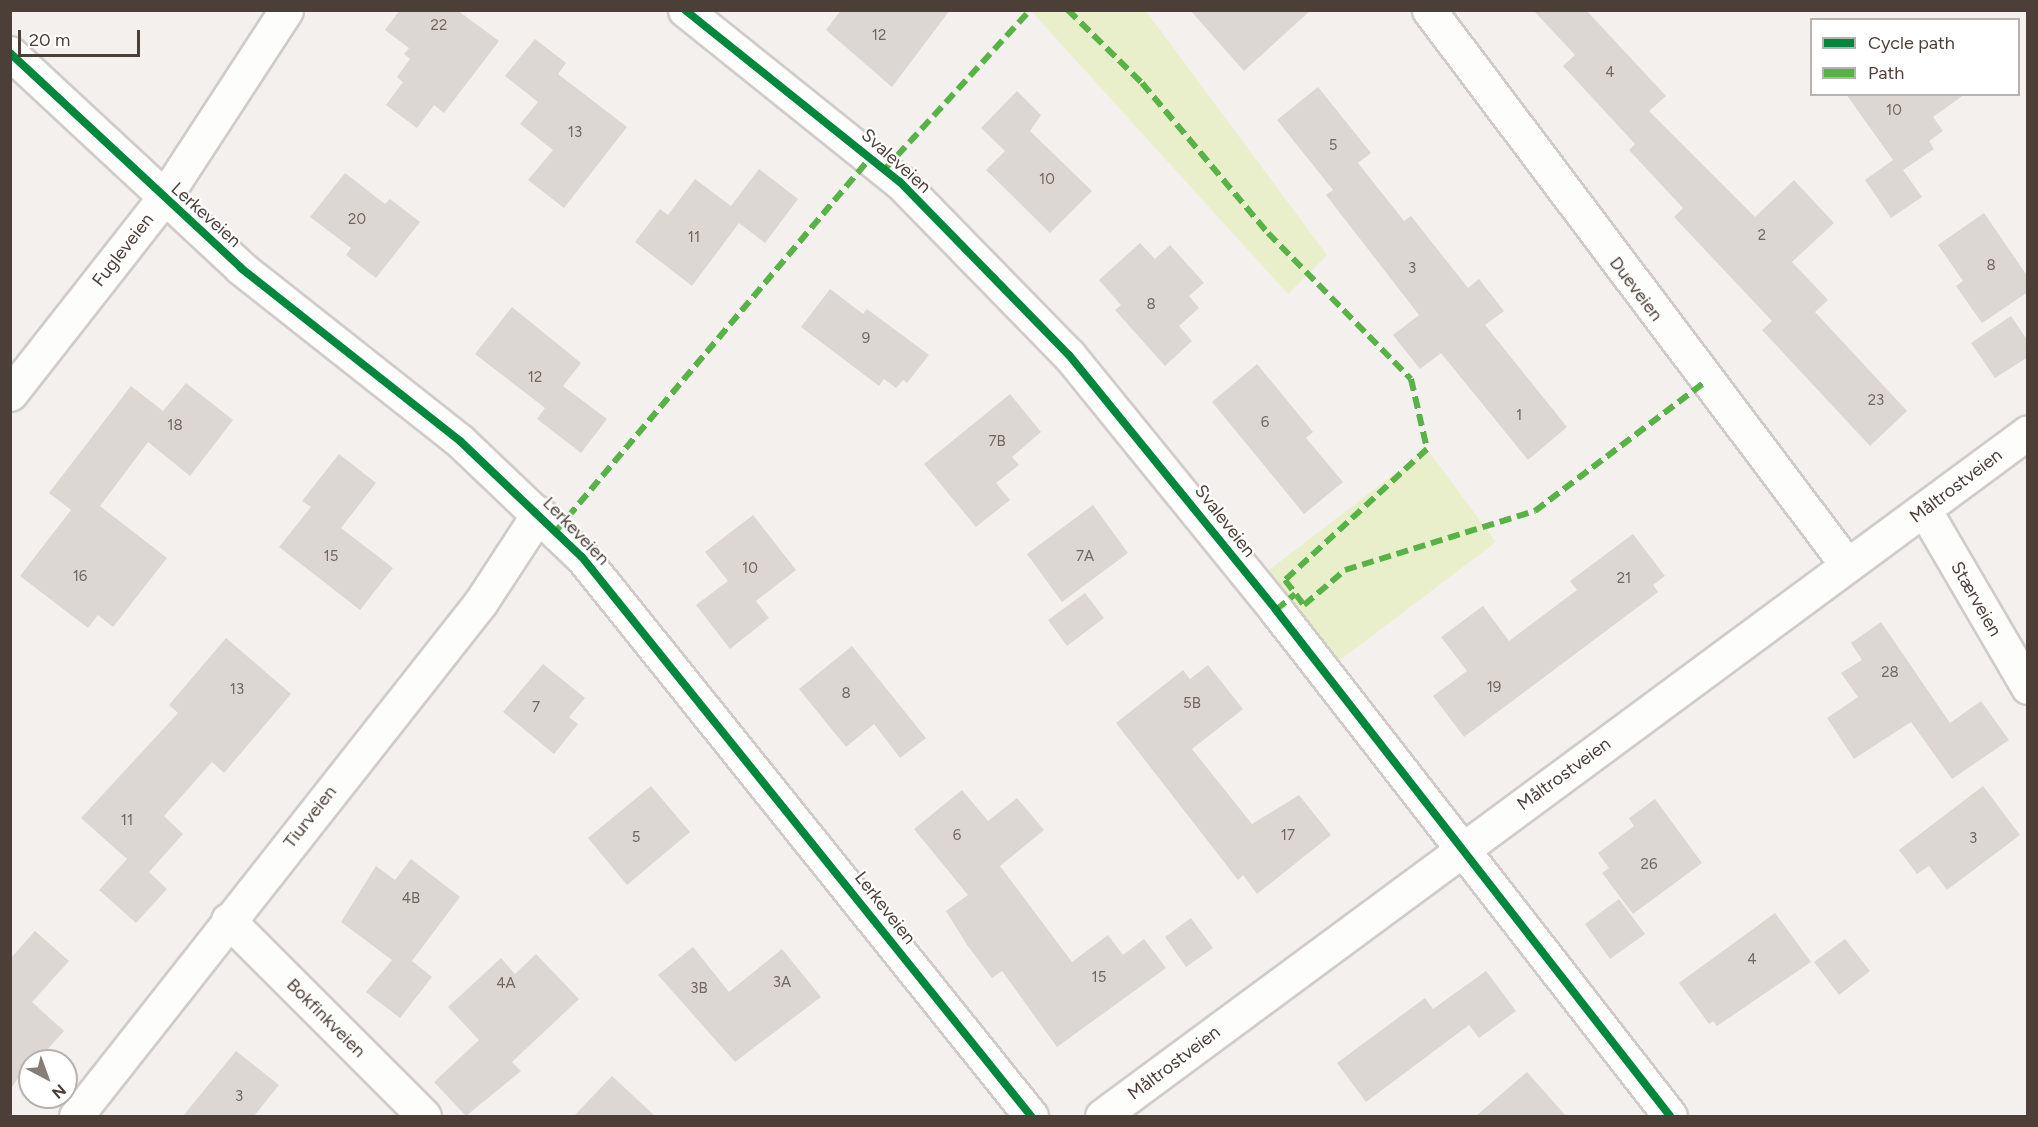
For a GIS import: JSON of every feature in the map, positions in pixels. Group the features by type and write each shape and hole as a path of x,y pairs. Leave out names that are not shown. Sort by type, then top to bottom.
{"street":[{"name":"Fugleveien","path":"10,394 163,198 286,10"},
{"name":"Svaleveien","path":"685,10 900,182 1069,355 1276,609 1459,851 1670,1116"},
{"name":"Dueveien","path":"1429,10 1847,565"},
{"name":"Lerkeveien","path":"10,53 163,198 241,268 460,441 539,513 670,661 1030,1116"},
{"name":"Måltrostveien","path":"1102,1116 1847,565 1925,511 2028,432"},
{"name":"Stærveien","path":"1925,511 2028,687"},
{"name":"Tiurveien","path":"76,1116 228,920 481,602 539,513"},
{"name":"Bokfinkveien","path":"228,920 424,1116"}],"green space":[{"path":"1031,11 1146,11 1327,255 1288,294"},
{"path":"1427,449 1496,542 1339,661 1269,570"}],"building":[{"path":"400,10 457,10 499,41 444,113 434,105 417,128 386,105 403,82 397,77 410,59 404,54 409,48 385,30"},
{"path":"841,10 950,10 892,87 826,30"},
{"path":"1190,10 1311,10 1244,71"},
{"path":"1533,10 1586,10 1666,96 1649,111 1755,217 1794,180 1834,223 1792,262 1828,300 1815,312 1907,411 1870,446 1762,330 1772,321 1674,217 1683,208 1629,150 1635,144 1563,66 1575,55"},
{"path":"535,39 566,63 558,74 627,127 564,208 528,180 553,150 520,124 538,102 505,76"},
{"path":"1318,87 1371,153 1358,163 1404,221 1411,216 1468,288 1479,279 1504,311 1485,325 1567,427 1528,460 1441,353 1420,369 1393,335 1419,315 1326,195 1333,190 1277,120"},
{"path":"1017,91 1041,115 1030,131 1092,191 1050,233 986,170 1005,151 981,128"},
{"path":"1847,96 1962,96 1933,117 1943,131 1929,141 1934,149 1903,170 1922,197 1891,218 1865,180 1893,160"},
{"path":"759,169 798,199 765,243 739,223 692,286 635,242 660,209 668,215 695,179 731,206"},
{"path":"345,173 385,204 390,199 420,222 376,278 346,255 351,248 310,217"},
{"path":"1984,213 2028,277 2028,292 1982,323 1956,286 1963,281 1938,245"},
{"path":"1140,243 1155,259 1170,245 1204,283 1189,296 1199,308 1179,326 1192,341 1165,366 1115,310 1121,305 1099,280"},
{"path":"830,289 863,314 867,309 929,355 907,383 903,380 896,388 884,379 879,386 801,327"},
{"path":"512,307 581,363 563,386 607,419 581,453 537,419 545,408 475,354"},
{"path":"2011,316 2028,341 2028,357 1995,378 1971,343"},
{"path":"1257,364 1313,432 1306,438 1343,482 1304,514 1212,402"},
{"path":"186,383 233,420 190,476 148,442 100,506 167,558 113,627 98,615 88,628 20,576 71,510 49,493 131,386 163,411"},
{"path":"1010,394 1041,432 1012,457 1019,465 996,483 1010,500 976,527 924,464"},
{"path":"339,454 376,483 341,528 393,568 360,610 279,547 311,507 302,501"},
{"path":"1093,505 1128,553 1062,602 1027,554"},
{"path":"753,515 796,570 756,601 769,618 730,649 696,605 728,581 705,552"},
{"path":"1633,534 1665,576 1653,585 1658,592 1464,737 1433,696 1467,671 1441,637 1483,606 1509,641 1577,590 1570,581"},
{"path":"1085,593 1104,618 1067,646 1048,620"},
{"path":"1881,622 1950,723 1981,701 2009,740 1952,779 1911,722 1854,759 1827,718 1858,697 1841,673 1862,660 1851,643"},
{"path":"226,638 291,694 224,773 212,762 164,816 183,834 149,872 167,889 136,923 99,890 127,859 81,818 178,713 169,705"},
{"path":"852,646 926,738 900,758 874,724 846,747 799,689"},
{"path":"543,664 585,698 569,717 578,724 554,754 503,712"},
{"path":"1208,665 1243,709 1192,749 1252,824 1299,795 1331,835 1257,894 1243,875 1238,880 1116,723 1183,670 1190,679"},
{"path":"651,786 690,832 627,885 588,838"},
{"path":"1983,786 2020,835 1947,890 1929,866 1917,874 1899,850"},
{"path":"962,790 988,821 1017,798 1044,830 1000,866 1072,962 1108,935 1123,955 1144,939 1166,968 1057,1047 1002,971 992,978 967,945 946,911 968,895 914,829"},
{"path":"1655,799 1702,863 1633,914 1602,873 1609,868 1598,853 1634,826 1629,818"},
{"path":"411,859 460,897 412,961 432,977 400,1018 366,992 392,960 341,922 376,866 395,880"},
{"path":"1619,899 1645,934 1610,959 1585,924"},
{"path":"1775,913 1811,962 1717,1026 1713,1021 1709,1024 1679,983"},
{"path":"1191,918 1213,948 1186,967 1165,937"},
{"path":"35,931 69,961 32,1002 64,1031 48,1049 18,1049 18,1078 10,1090 10,959"},
{"path":"1845,939 1870,971 1839,995 1814,962"},
{"path":"693,947 729,992 782,949 821,997 735,1062 658,975"},
{"path":"536,954 579,999 512,1062 521,1071 466,1116 434,1082 479,1040 448,1007 501,958 515,974"},
{"path":"1486,971 1516,1011 1479,1038 1469,1025 1366,1102 1337,1063 1425,998 1433,1009"},
{"path":"236,1051 279,1085 254,1116 183,1116"},
{"path":"1527,1072 1566,1116 1476,1116"},
{"path":"612,1076 655,1116 574,1116"}],"marked path":[{"path":"885,169 1030,10"},
{"path":"1068,10 1142,83 1268,233 1411,379 1427,449 1285,580 1304,605 1345,570 1535,511 1706,381"},
{"path":"556,531 871,157"},
{"path":"1276,610 1295,594"}],"cycle path":[{"path":"685,10 900,182 1069,355 1276,610 1670,1116"},
{"path":"10,53 241,268 460,441 582,557 1031,1116"}]}
